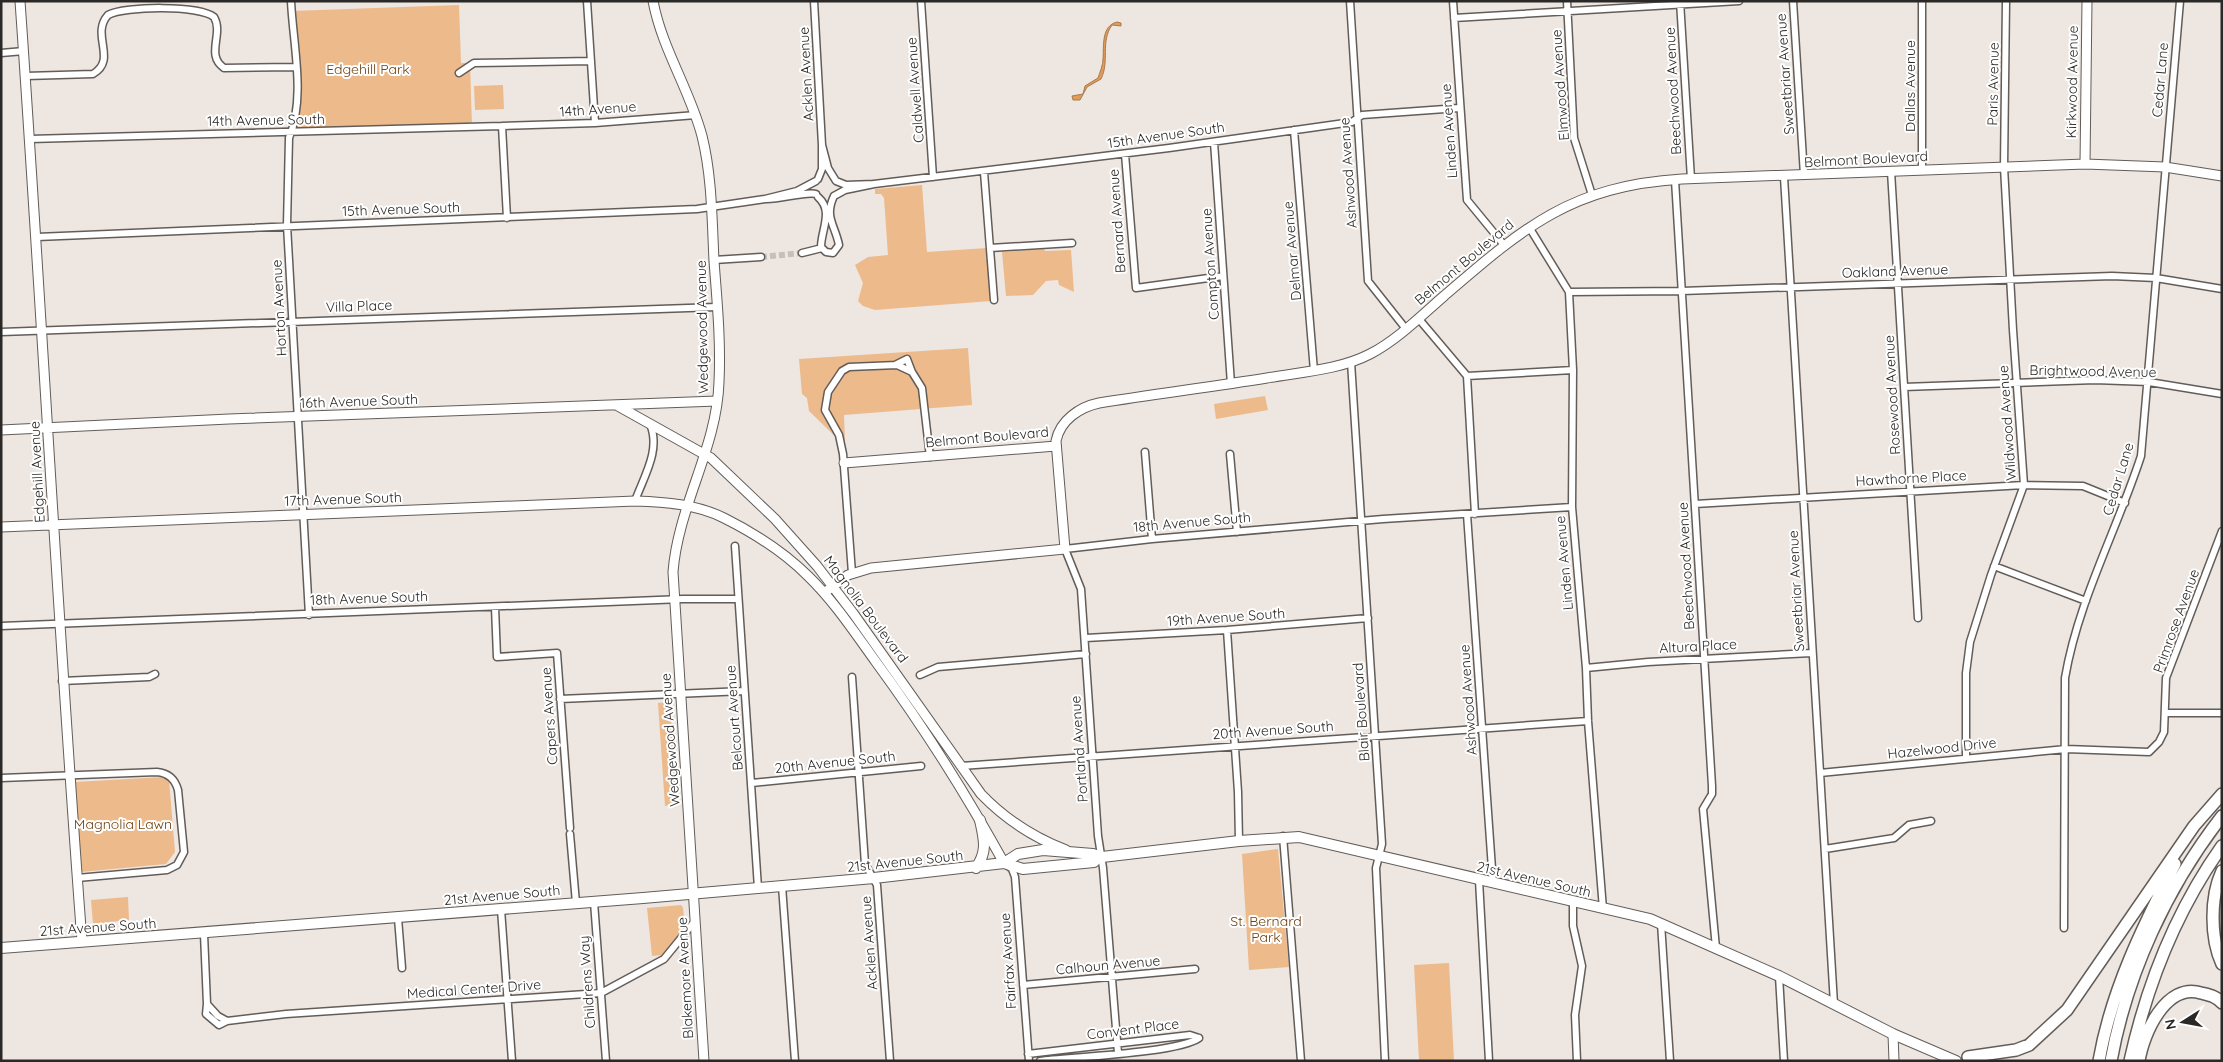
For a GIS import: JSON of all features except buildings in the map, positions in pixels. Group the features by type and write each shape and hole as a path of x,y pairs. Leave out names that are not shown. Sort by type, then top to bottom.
{"highway":[{"path":"1968,1058 2029,1046 2065,1013 2089,982 2194,826 2222,796"},
{"path":"2099,1061 2130,956 2176,862 2222,796"},
{"path":"2111,1061 2123,1012 2150,936 2188,865 2222,816"},
{"path":"2130,1061 2140,1014 2167,941 2203,873 2222,846"},
{"path":"2222,871 2217,881 2214,908 2217,953 2222,964"},
{"path":"2139,1061 2141,1048 2154,1019 2168,1001 2181,993 2194,991 2218,998 2222,1003"}],"main road":[{"name":"Edgehill Avenue","path":"20,1 49,426 62,681 82,941"},
{"name":"Wedgewood Avenue","path":"653,1 660,26 696,115 707,161 717,307 718,401 712,431 686,506 675,550 674,599 694,894"},
{"name":"Kirkwood Avenue","path":"2085,164 2087,1"},
{"name":"Belmont Boulevard","path":"843,458 930,456 1056,446 1057,435 1064,424 1075,414 1090,406 1231,384 1351,362 1371,354 1406,329 1504,245 1529,227 1592,195 1626,186 1691,179 1784,177 2085,164 2165,168 2222,176"},
{"name":"16th Avenue South","path":"1,430 49,426 718,401"},
{"name":"Magnolia Boulevard","path":"618,406 649,421 711,458 775,519 833,586 888,659 978,790 1009,820 1037,839 1067,851"},
{"name":"Portland Avenue","path":"1056,446 1065,549"},
{"name":"17th Avenue South","path":"1,528 635,501 686,506"},
{"name":"Magnolia Boulevard","path":"686,506 724,518 768,544 807,574 900,695 980,820 1004,863"},
{"name":"18th Avenue South","path":"824,594 852,573 882,566 1065,549"},
{"path":"976,868 985,854 986,848 980,820"},
{"name":"21st Avenue South","path":"1004,863 1023,869 1094,862 1100,858 1283,836 1319,841 1661,923 1778,976 1892,1034 1938,1053"},
{"name":"21st Avenue South","path":"1,948 204,934 874,878 976,868 1004,863 1018,854 1044,850 1093,854 1100,858"},
{"name":"Blakemore Avenue","path":"694,894 704,1061"},
{"path":"1892,1034 1894,1061"},
{"path":"1938,1053 1988,1061"},
{"path":"1938,1053 1956,1061"}],"street":[{"name":"Horton Avenue","path":"291,1 297,98 292,132 289,138 287,225 309,615"},
{"path":"587,1 595,123"},
{"name":"Acklen Avenue","path":"814,1 822,145 822,169 817,180"},
{"name":"Caldwell Avenue","path":"921,1 933,177"},
{"name":"Ashwood Avenue","path":"1350,1 1356,118 1368,281 1406,329"},
{"name":"Linden Avenue","path":"1452,1 1467,200 1504,245"},
{"name":"Elmwood Avenue","path":"1567,1 1574,138 1592,195"},
{"path":"1454,18 1739,1"},
{"name":"Sweetbriar Avenue","path":"1793,1 1804,176"},
{"name":"Dallas Avenue","path":"1922,1 1922,170"},
{"name":"Paris Avenue","path":"2004,167 2006,1"},
{"name":"Cedar Lane","path":"2064,928 2065,678 2069,655 2086,601 2125,504 2141,456 2149,382 2180,1"},
{"name":"Beechwood Avenue","path":"1681,3 1691,179"},
{"path":"26,76 93,74 104,62 100,29 108,15 170,8 201,10 214,17 217,26 214,55 224,68 295,67"},
{"path":"1,53 24,52"},
{"path":"459,73 474,63 591,62"},
{"name":"15th Avenue South","path":"834,196 845,190 874,184 984,172 1214,142 1352,122 1362,115 1459,108"},
{"name":"14th Avenue","path":"502,126 595,123 696,115"},
{"path":"502,126 507,218"},
{"name":"14th Avenue South","path":"30,139 502,126"},
{"name":"Delmar Avenue","path":"1294,130 1314,370"},
{"name":"Compton Avenue","path":"1214,142 1231,384"},
{"name":"Acklen Avenue","path":"822,145 828,168 834,180"},
{"name":"Bernard Avenue","path":"1125,154 1136,288 1223,276"},
{"name":"Wildwood Avenue","path":"1966,758 1966,673 1970,642 1994,566 2024,485 2016,383 2004,167"},
{"name":"Rosewood Avenue","path":"1892,171 1918,618"},
{"path":"984,172 994,300"},
{"path":"822,245 826,226 826,214 822,201 817,196 814,187 817,180 827,176 834,180 837,187 830,207 831,222 839,244"},
{"name":"Sweetbriar Avenue","path":"1784,177 1811,652 1834,1004"},
{"name":"15th Avenue South","path":"37,237 711,208 765,199 797,191 817,180"},
{"name":"15th Avenue South","path":"834,180 844,184 874,184"},
{"name":"Beechwood Avenue","path":"1675,180 1712,794 1703,809 1716,948"},
{"name":"15th Avenue South","path":"765,199 779,200 808,193 817,196"},
{"path":"817,196 826,199 834,196"},
{"name":"Linden Avenue","path":"1529,227 1569,292 1573,370 1572,507 1586,668 1588,721 1603,908"},
{"path":"802,253 822,245 828,236 834,236 839,244"},
{"path":"990,248 1072,243"},
{"path":"822,245 831,254 839,244"},
{"path":"714,260 761,257"},
{"name":"Oakland Avenue","path":"1569,292 1790,287 2112,276 2156,278 2222,289"},
{"name":"Villa Place","path":"1,332 717,307"},
{"path":"1418,318 1467,376 1475,514"},
{"name":"Blair Boulevard","path":"1351,362 1382,844 1376,868 1385,1061"},
{"path":"852,573 843,458 839,435 825,410 828,392 844,370 849,367 895,365 912,372 924,393 930,456"},
{"path":"1467,376 1573,370"},
{"name":"Brightwood Avenue","path":"1904,387 2016,383 2149,382 2222,394"},
{"path":"635,501 654,448 654,435 649,421"},
{"path":"1145,452 1152,539"},
{"path":"1230,454 1237,532"},
{"name":"Hawthorne Place","path":"1695,504 1910,490 2024,485 2082,486 2125,504"},
{"name":"18th Avenue South","path":"1065,549 1152,539 1362,521 1572,507"},
{"name":"Ashwood Avenue","path":"1467,514 1493,883"},
{"name":"Primrose Avenue","path":"2066,749 2149,752 2159,742 2164,732 2166,678 2219,545 2222,531"},
{"name":"Belcourt Avenue","path":"735,546 758,888"},
{"name":"Portland Avenue","path":"1065,549 1081,589 1086,638 1098,836 1113,978 1118,1053"},
{"path":"1994,566 2086,601"},
{"name":"18th Avenue South","path":"1,626 674,599 738,599"},
{"name":"Capers Avenue","path":"495,607 497,656 557,653 576,903"},
{"name":"19th Avenue South","path":"1086,638 1227,630 1368,618"},
{"path":"1227,630 1239,841"},
{"name":"Altura Place","path":"1586,668 1704,658 1811,652"},
{"path":"920,675 938,667 1086,654"},
{"path":"62,681 149,677 155,674"},
{"name":"Acklen Avenue","path":"852,677 865,864 874,878 878,896 890,1061"},
{"path":"560,699 744,692"},
{"path":"2166,713 2222,713"},
{"name":"20th Avenue South","path":"960,766 1482,727 1588,721"},
{"name":"Hazelwood Drive","path":"1820,773 2066,749"},
{"name":"20th Avenue South","path":"752,783 858,774 921,766"},
{"path":"1,778 157,772 166,774 174,781 178,790 184,852 177,865 167,870 77,878"},
{"path":"1825,849 1894,838 1909,825 1930,821"},
{"path":"1283,836 1301,1061"},
{"name":"Fairfax Avenue","path":"1004,863 1012,869 1015,877 1028,1058"},
{"path":"1478,880 1490,1061"},
{"path":"782,886 796,1061"},
{"name":"Childrens Way","path":"594,902 606,1061"},
{"path":"1573,902 1573,926 1582,966 1575,1015 1577,1061"},
{"path":"501,908 512,1061"},
{"path":"398,918 402,968"},
{"name":"Medical Center Drive","path":"204,934 208,1004 218,1016 227,1022 286,1014 601,993 664,959 696,921"},
{"path":"1661,923 1670,1061"},
{"name":"Calhoun Avenue","path":"1022,985 1195,969"},
{"path":"1778,976 1784,1061"},
{"name":"Convent Place","path":"1028,1058 1190,1035 1199,1038 1192,1043 1040,1061"}],"green space":[{"name":"Edgehill Park","path":"459,5 461,63 470,63 472,127 292,132 297,98 292,11"},
{"path":"503,85 504,109 475,110 474,86"},
{"path":"922,185 927,252 987,248 991,301 875,310 863,306 858,301 863,283 855,265 868,257 888,255 884,198 881,194 875,194 875,189"},
{"path":"1044,249 1045,251 1071,250 1074,292 1059,285 1058,280 1046,281 1033,295 1006,296 1002,252"},
{"path":"968,348 972,405 844,415 845,442 841,442 809,411 807,398 802,394 799,359"},
{"path":"1265,396 1268,410 1216,419 1214,404"},
{"path":"670,702 677,803 665,806 658,703"},
{"name":"Magnolia Lawn","path":"163,777 169,780 175,852 166,864 81,872 75,782"},
{"name":"St. Bernard Park","path":"1278,849 1289,967 1249,970 1242,854"},
{"path":"128,897 129,920 93,924 91,900"},
{"path":"681,905 685,928 663,955 652,956 647,908"},
{"path":"1449,963 1454,1061 1419,1061 1414,965"}],"shaded area":[{"path":"1121,23 1121,26 1112,25 1106,38 1105,65 1101,79 1087,87 1080,100 1073,100 1072,96 1083,94 1085,86 1098,78 1102,64 1104,37 1108,28 1112,24"}],"tunnel":[{"path":"761,257 802,253"}]}
